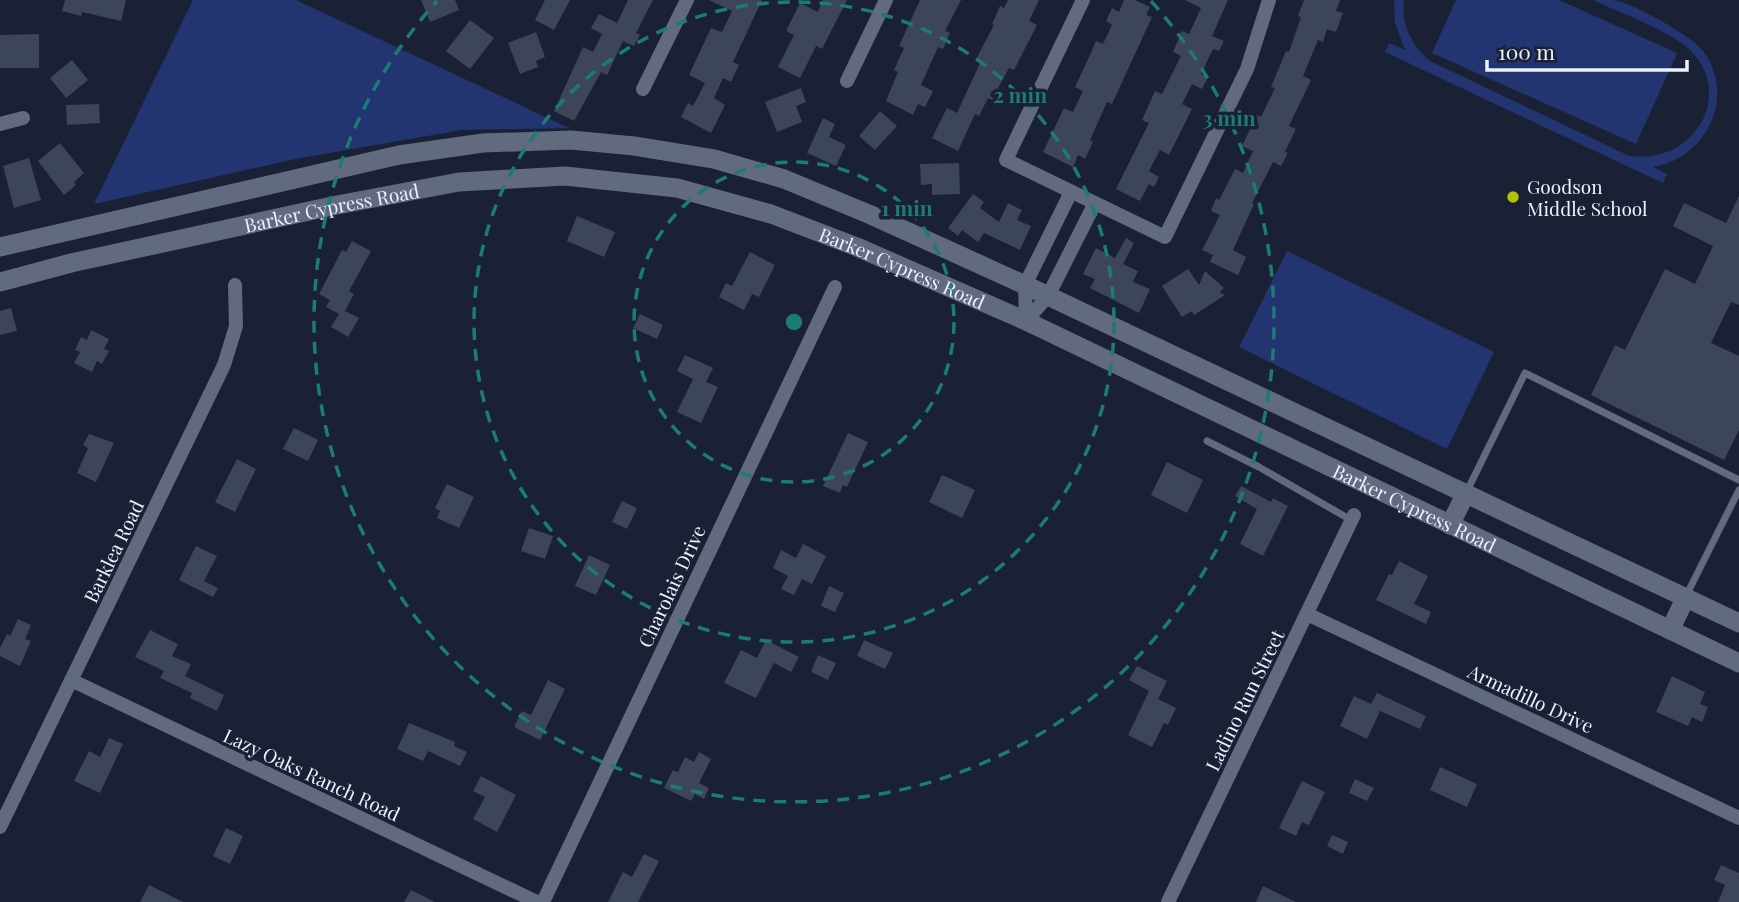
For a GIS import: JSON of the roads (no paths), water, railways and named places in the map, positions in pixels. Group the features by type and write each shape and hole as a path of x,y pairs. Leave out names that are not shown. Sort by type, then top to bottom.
{"main road":[{"name":"Barker Cypress Road","path":"0,247 399,155 483,143 571,139 714,159 784,179 872,215 1739,622"},
{"name":"Barker Cypress Road","path":"0,281 245,225 459,182 565,176 677,188 771,214 857,247 1026,321 1739,663"},
{"path":"1450,525 1466,493"},
{"path":"1670,630 1686,597"}],"street":[{"path":"643,89 687,0"},
{"path":"847,81 886,0"},
{"path":"1083,0 1006,160 1165,236 1247,69 1269,0"},
{"path":"0,124 23,118"},
{"path":"1026,321 1024,285 1071,191"},
{"path":"1026,321 1048,296 1095,203"},
{"name":"Barklea Road","path":"0,827 225,365 236,326 235,285"},
{"name":"Charolais Drive","path":"543,902 835,288"},
{"name":"Ladino Run Street","path":"1168,902 1353,518"},
{"name":"Armadillo Drive","path":"1307,614 1739,818"},
{"name":"Lazy Oaks Ranch Road","path":"71,681 537,902"}],"lane":[{"path":"1466,493 1525,373 1739,480"},
{"path":"1207,441 1353,518"},
{"path":"1686,597 1739,490"}],"place":[{"name":"Goodson Middle School","path":"1513,197"}]}
